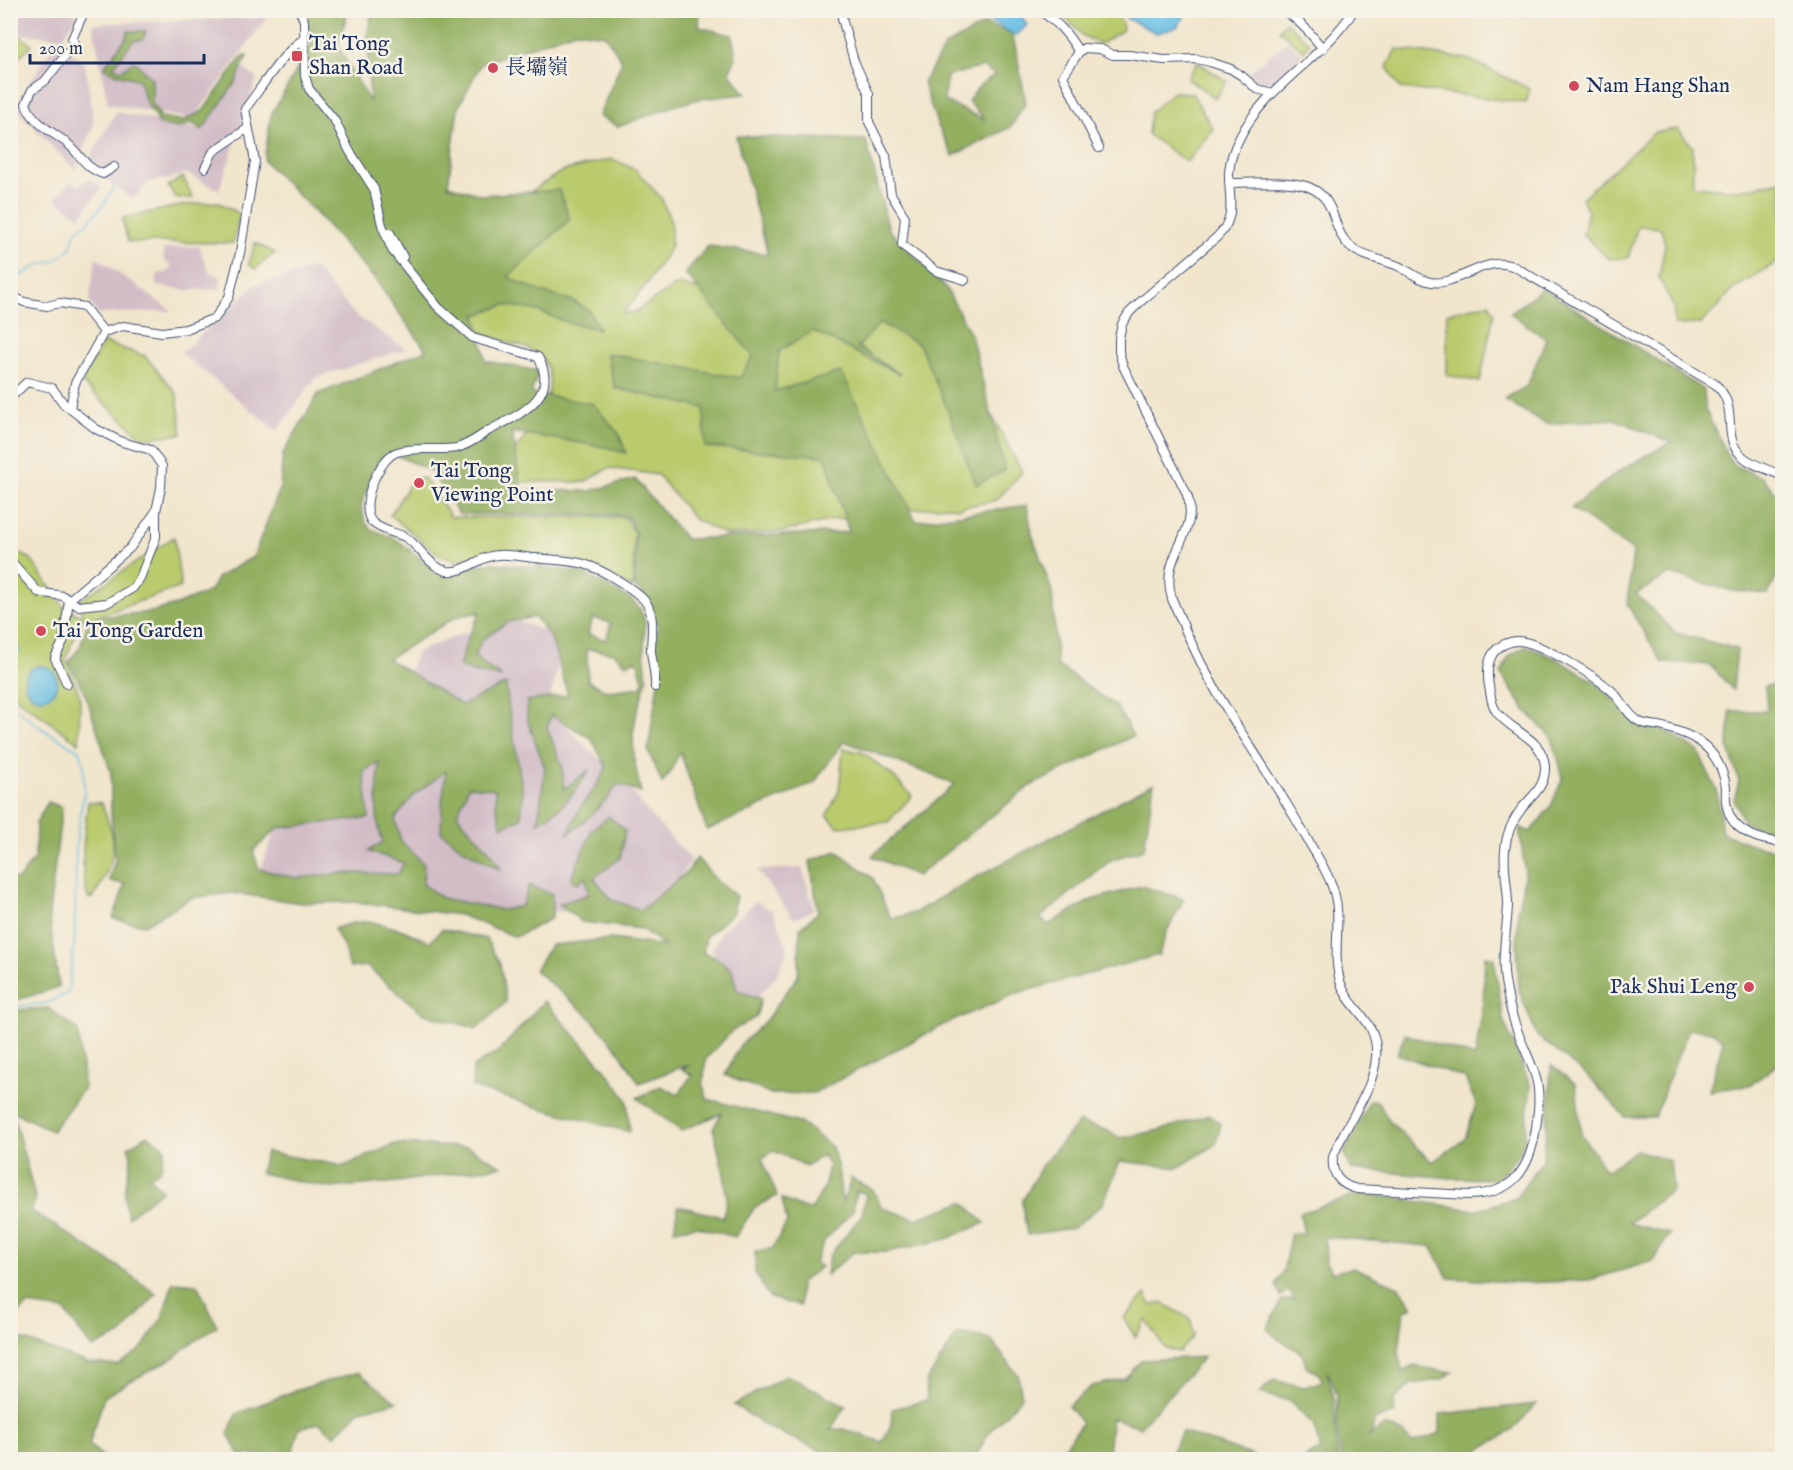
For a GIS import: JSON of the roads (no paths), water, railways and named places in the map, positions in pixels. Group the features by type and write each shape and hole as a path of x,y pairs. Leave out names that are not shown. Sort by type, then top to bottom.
{"street":[{"path":"96,10 83,11 72,39 75,43 45,81 32,90 26,104 29,114 68,144 92,170 103,174 114,167"},
{"path":"300,10 304,21 305,76 309,89 335,121 349,150 374,189 380,213 410,271 438,307 473,338 538,357 546,375 544,389 539,398 520,414 464,446 402,451 392,455 383,463 372,486 366,507 369,517 378,526 408,539 434,564 447,571 459,570 482,558 498,555 585,565 626,586 639,594 648,605 651,616 651,650 655,687"},
{"path":"845,10 843,22 869,94 868,122 886,156 891,194 905,218 902,245 936,271 965,280"},
{"path":"1039,10 1055,19 1079,52"},
{"path":"1281,10 1288,13 1311,34 1323,49"},
{"path":"1354,10 1323,49 1273,93 1252,116 1239,138 1231,162 1229,183 1231,210 1224,229 1134,308 1122,324 1119,338 1119,352 1123,366 1190,502 1189,522 1169,573 1172,599 1219,696 1281,792 1330,880 1338,912 1340,980 1347,996 1365,1018 1373,1034 1376,1054 1372,1075 1333,1157 1334,1170 1338,1178 1346,1186 1357,1189 1482,1194 1498,1190 1512,1181 1523,1170 1531,1156 1539,1107 1538,1090 1533,1067 1513,1018 1504,976 1508,903 1504,851 1513,821 1543,783 1545,764 1535,744 1504,719 1493,704 1488,682 1488,665 1498,648 1514,642 1523,641 1534,644 1595,678 1615,694 1637,720 1682,733 1700,742 1711,752 1721,768 1725,782 1727,807 1734,821 1756,838 1782,842"},
{"path":"70,408 75,383 104,332 123,326 162,332 186,329 215,318 229,297 240,253 255,161 245,109 292,49 304,39"},
{"path":"1099,148 1063,76 1084,48 1100,50 1113,55 1164,60 1197,59 1210,62 1231,69 1257,89 1273,93"},
{"path":"292,49 304,53"},
{"path":"205,168 213,152 248,128"},
{"path":"1229,183 1290,183 1310,187 1320,193 1328,203 1339,232 1349,246 1368,257 1397,265 1426,281 1443,282 1487,265 1504,264 1515,267 1714,384 1721,390 1727,401 1732,438 1737,451 1745,458 1782,476"},
{"path":"10,291 24,302 46,306 60,303 84,307 104,332"},
{"path":"10,398 27,382 52,388 64,404 96,429 122,442 151,450 162,466 161,488 156,511 156,537 140,578 133,588 107,603 78,606 57,594 38,592 10,560"},
{"path":"68,684 55,658 63,642 69,600 130,548 156,511"}],"water":[{"path":"1129,10 1179,11 1184,17 1177,27 1157,33 1126,18"},
{"path":"993,11 1018,11 1027,25 1016,36 990,21"},
{"path":"41,666 53,670 57,682 53,694 41,698 29,694 25,682 29,670"}],"waterway":[{"path":"1780,10 1782,14 1777,34 1782,40"},
{"path":"10,279 14,280 36,266 56,260 70,249 75,233 104,204 114,187"},
{"path":"10,635 20,651 10,661"},
{"path":"10,703 39,727 80,751 84,766 84,794 76,847 75,936 68,993 47,1003 10,1007"}],"place":[{"name":"Tai Tong Shan Road","path":"297,56"},
{"name":"長壩嶺","path":"493,68"},
{"name":"Nam Hang Shan","path":"1574,86"},
{"name":"Tai Tong Viewing Point","path":"419,483"},
{"name":"Tai Tong Garden","path":"41,631"},
{"name":"Pak Shui Leng","path":"1749,987"}]}
